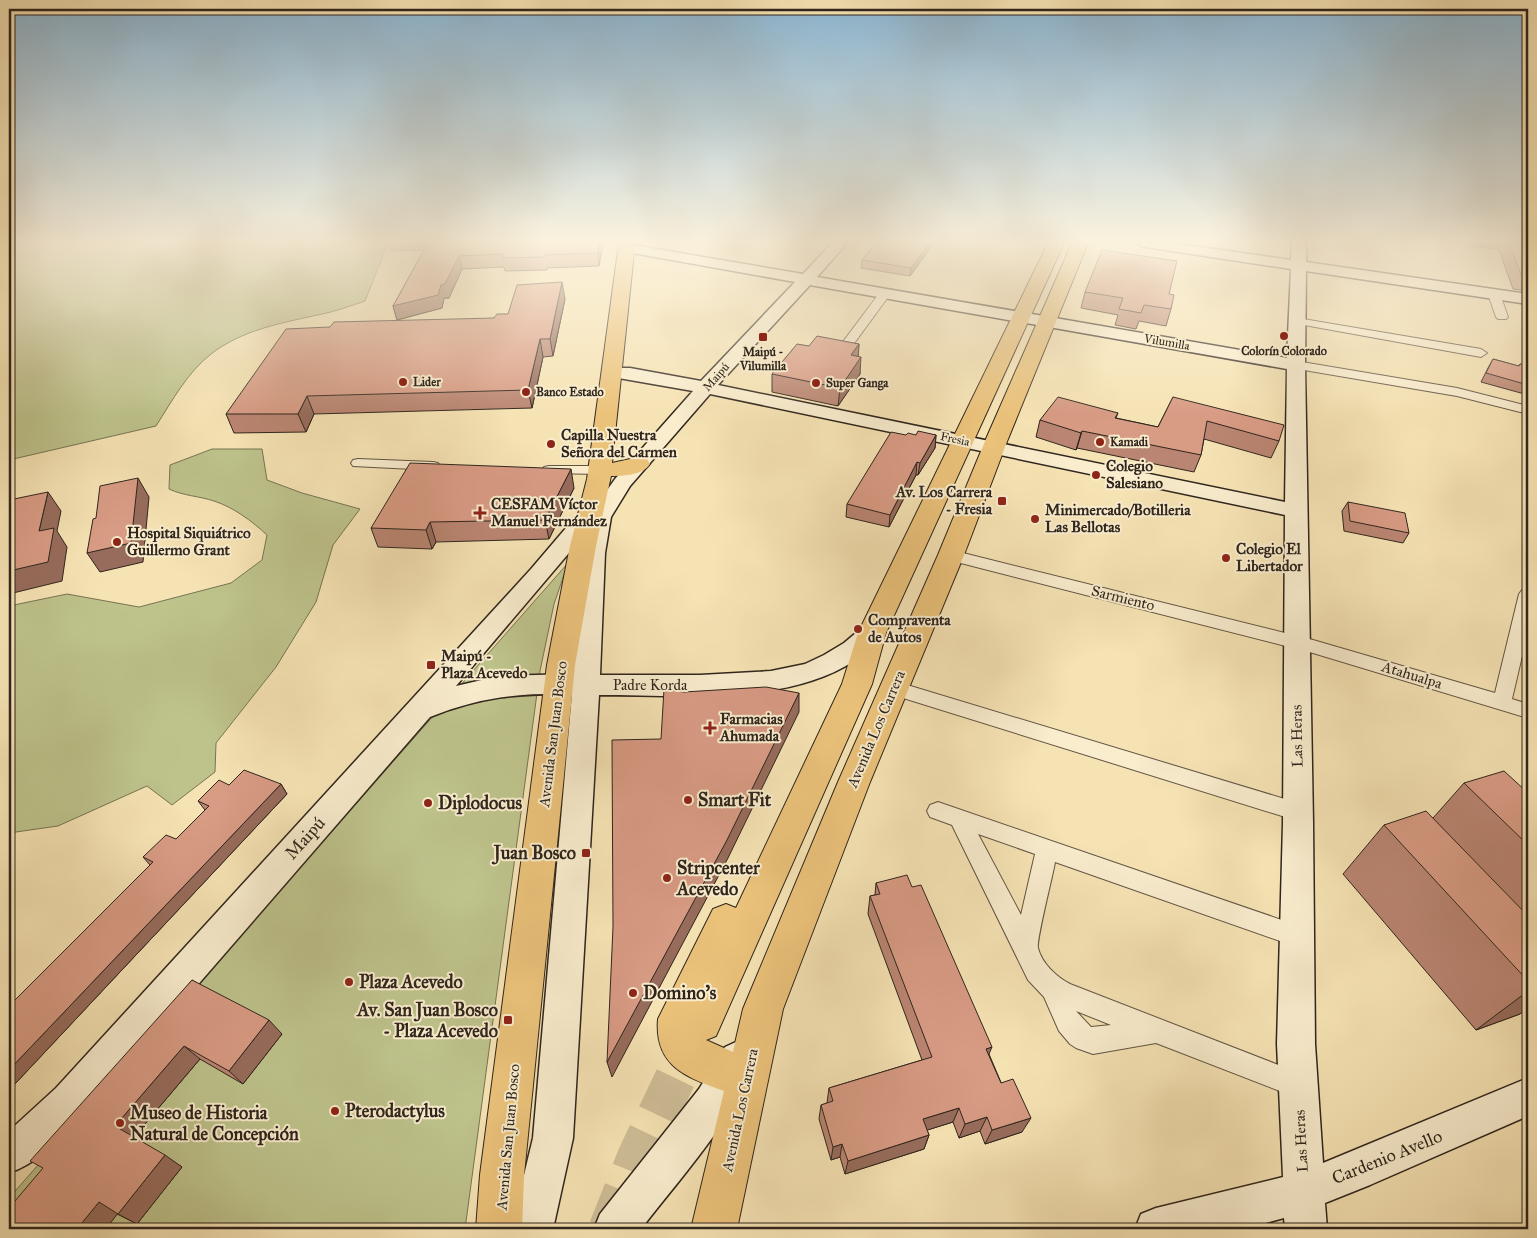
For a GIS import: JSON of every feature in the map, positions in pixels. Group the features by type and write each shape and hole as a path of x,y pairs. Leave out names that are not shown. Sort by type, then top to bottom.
{"main road":[{"name":"Avenida San Juan Bosco","path":"499,1229 502,1210 502,1176 593,553 621,301"},
{"name":"Maipú","path":"9,1153 29,1141 70,1102 418,709 596,515 622,483 786,301"},
{"name":"Vilumilla","path":"931,301 1296,365"},
{"path":"732,1073 695,1058 683,1048 677,1037 678,1019 964,440 1028,301"},
{"name":"Avenida Los Carrera","path":"714,1229 763,1009 854,782 1056,301"},
{"name":"Las Heras","path":"1298,301 1296,365 1298,1085 1306,1229"},
{"name":"Fresia","path":"613,372 630,373 964,440 1296,511"},
{"path":"601,470 624,469 639,464"},
{"path":"702,1022 857,684 865,640"},
{"name":"Padre Korda","path":"418,709 491,687 509,685 656,686 766,683 803,675 821,668 837,661 865,640"},
{"name":"Avenida San Juan Bosco","path":"532,1229 553,1138 573,684"},
{"path":"615,1229 713,1103 732,1073 763,1009"},
{"name":"Cardenio Avello","path":"1156,1229 1275,1201 1356,1171 1528,1098"}],"street":[{"path":"843,350 879,301"},
{"path":"1496,301 1502,317"},
{"path":"1298,321 1481,353"},
{"name":"Vilumilla","path":"1296,365 1457,392 1528,410"},
{"path":"358,463 448,466"},
{"path":"538,470 601,470"},
{"name":"Sarmiento","path":"951,554 1296,641"},
{"path":"1502,702 1528,594"},
{"name":"Atahualpa","path":"1296,641 1528,711"},
{"path":"894,688 1298,812"},
{"path":"1297,936 949,815 1042,979 1055,991 1298,1085"},
{"path":"1025,948 1048,849"},
{"path":"1055,991 1061,1009 1075,1031 1083,1039 1093,1041 1156,1030"}],"green space":[{"path":"9,301 365,301 330,312 262,328 223,346 211,354 195,370 180,388 156,426 9,460"},
{"path":"212,449 262,449 267,480 302,493 360,509 333,545 316,602 276,667 216,743 215,772 172,805 147,786 58,826 9,833 9,606 67,594 139,607 231,583 262,560 267,535 249,520 221,504 169,489 170,465"},
{"name":"Plaza Acevedo","path":"568,563 554,604 540,671 465,1229 9,1229 9,1198"}],"building":[{"path":"396,301 414,301 393,306"},
{"name":"Lider","path":"512,301 558,301 550,339 540,339 528,390 307,396 298,414 226,414 286,329 330,327 334,322 494,318 497,314 508,314"},
{"path":"1122,301 1173,301 1171,309 1144,305 1141,313 1119,309"},
{"path":"817,336 859,344 851,355 861,357 840,388 772,374 797,344 809,346"},
{"path":"1493,359 1519,366 1520,364 1528,366 1528,385 1486,373"},
{"path":"1058,397 1118,413 1115,418 1158,427 1173,397 1284,425 1279,441 1207,421 1201,455 1082,431 1081,433 1040,420"},
{"path":"918,431 936,435 920,463 917,462 890,515 847,504 891,432 916,435"},
{"path":"410,463 571,469 545,520 430,522 426,530 371,528"},
{"path":"138,478 131,543 87,553 93,519 96,518 100,486"},
{"path":"48,492 39,531 54,528 48,562 9,571 9,500"},
{"path":"1348,502 1405,513 1409,533 1350,521"},
{"name":"Stripcenter Acevedo","path":"766,687 799,693 727,840 607,1062 613,927 612,740 661,739 664,689 684,692"},
{"path":"244,770 281,784 9,1070 9,1006 153,862 143,857 166,835 176,839 209,806 198,801 219,780 229,785"},
{"path":"1504,771 1528,793 1528,845 1464,783"},
{"path":"1426,811 1528,916 1528,981 1384,825"},
{"path":"907,875 912,887 921,885 992,1047 986,1049 1001,1083 1013,1079 1031,1118 992,1130 987,1117 965,1124 959,1108 923,1119 929,1135 848,1161 842,1144 833,1147 821,1105 833,1101 829,1088 932,1057 870,896 880,894 876,883"},
{"path":"192,980 269,1020 229,1071 184,1046 115,1126 165,1155 118,1214 99,1202 77,1229 9,1229 9,1208 43,1168 30,1161"}],"tunnel":[{"path":"609,1229 638,1156 695,1037"}],"place":[{"name":"Colorín Colorado","path":"1284,336"},
{"name":"Maipú - Vilumilla","path":"763,337"},
{"name":"Lider","path":"403,382"},
{"name":"Super Ganga","path":"816,383"},
{"name":"Banco Estado","path":"526,392"},
{"name":"Kamadi","path":"1100,442"},
{"name":"Capilla Nuestra Señora del Carmen","path":"551,444"},
{"name":"Colegio Salesiano","path":"1096,475"},
{"name":"Av. Los Carrera - Fresia","path":"1002,501"},
{"name":"CESFAM Víctor Manuel Fernández","path":"480,513"},
{"name":"Minimercado/Botilleria Las Bellotas","path":"1035,519"},
{"name":"Hospital Siquiátrico Guillermo Grant","path":"117,542"},
{"name":"Colegio El Libertador","path":"1226,558"},
{"name":"Compraventa de Autos","path":"858,629"},
{"name":"Maipú - Plaza Acevedo","path":"431,665"},
{"name":"Farmacias Ahumada","path":"710,728"},
{"name":"Smart Fit","path":"688,800"},
{"name":"Diplodocus","path":"428,803"},
{"name":"Juan Bosco","path":"586,853"},
{"name":"Stripcenter Acevedo","path":"667,878"},
{"name":"Plaza Acevedo","path":"349,982"},
{"name":"Domino's","path":"633,993"},
{"name":"Av. San Juan Bosco - Plaza Acevedo","path":"508,1020"},
{"name":"Pterodactylus","path":"335,1111"},
{"name":"Museo de Historia Natural de Concepción","path":"120,1123"}]}
